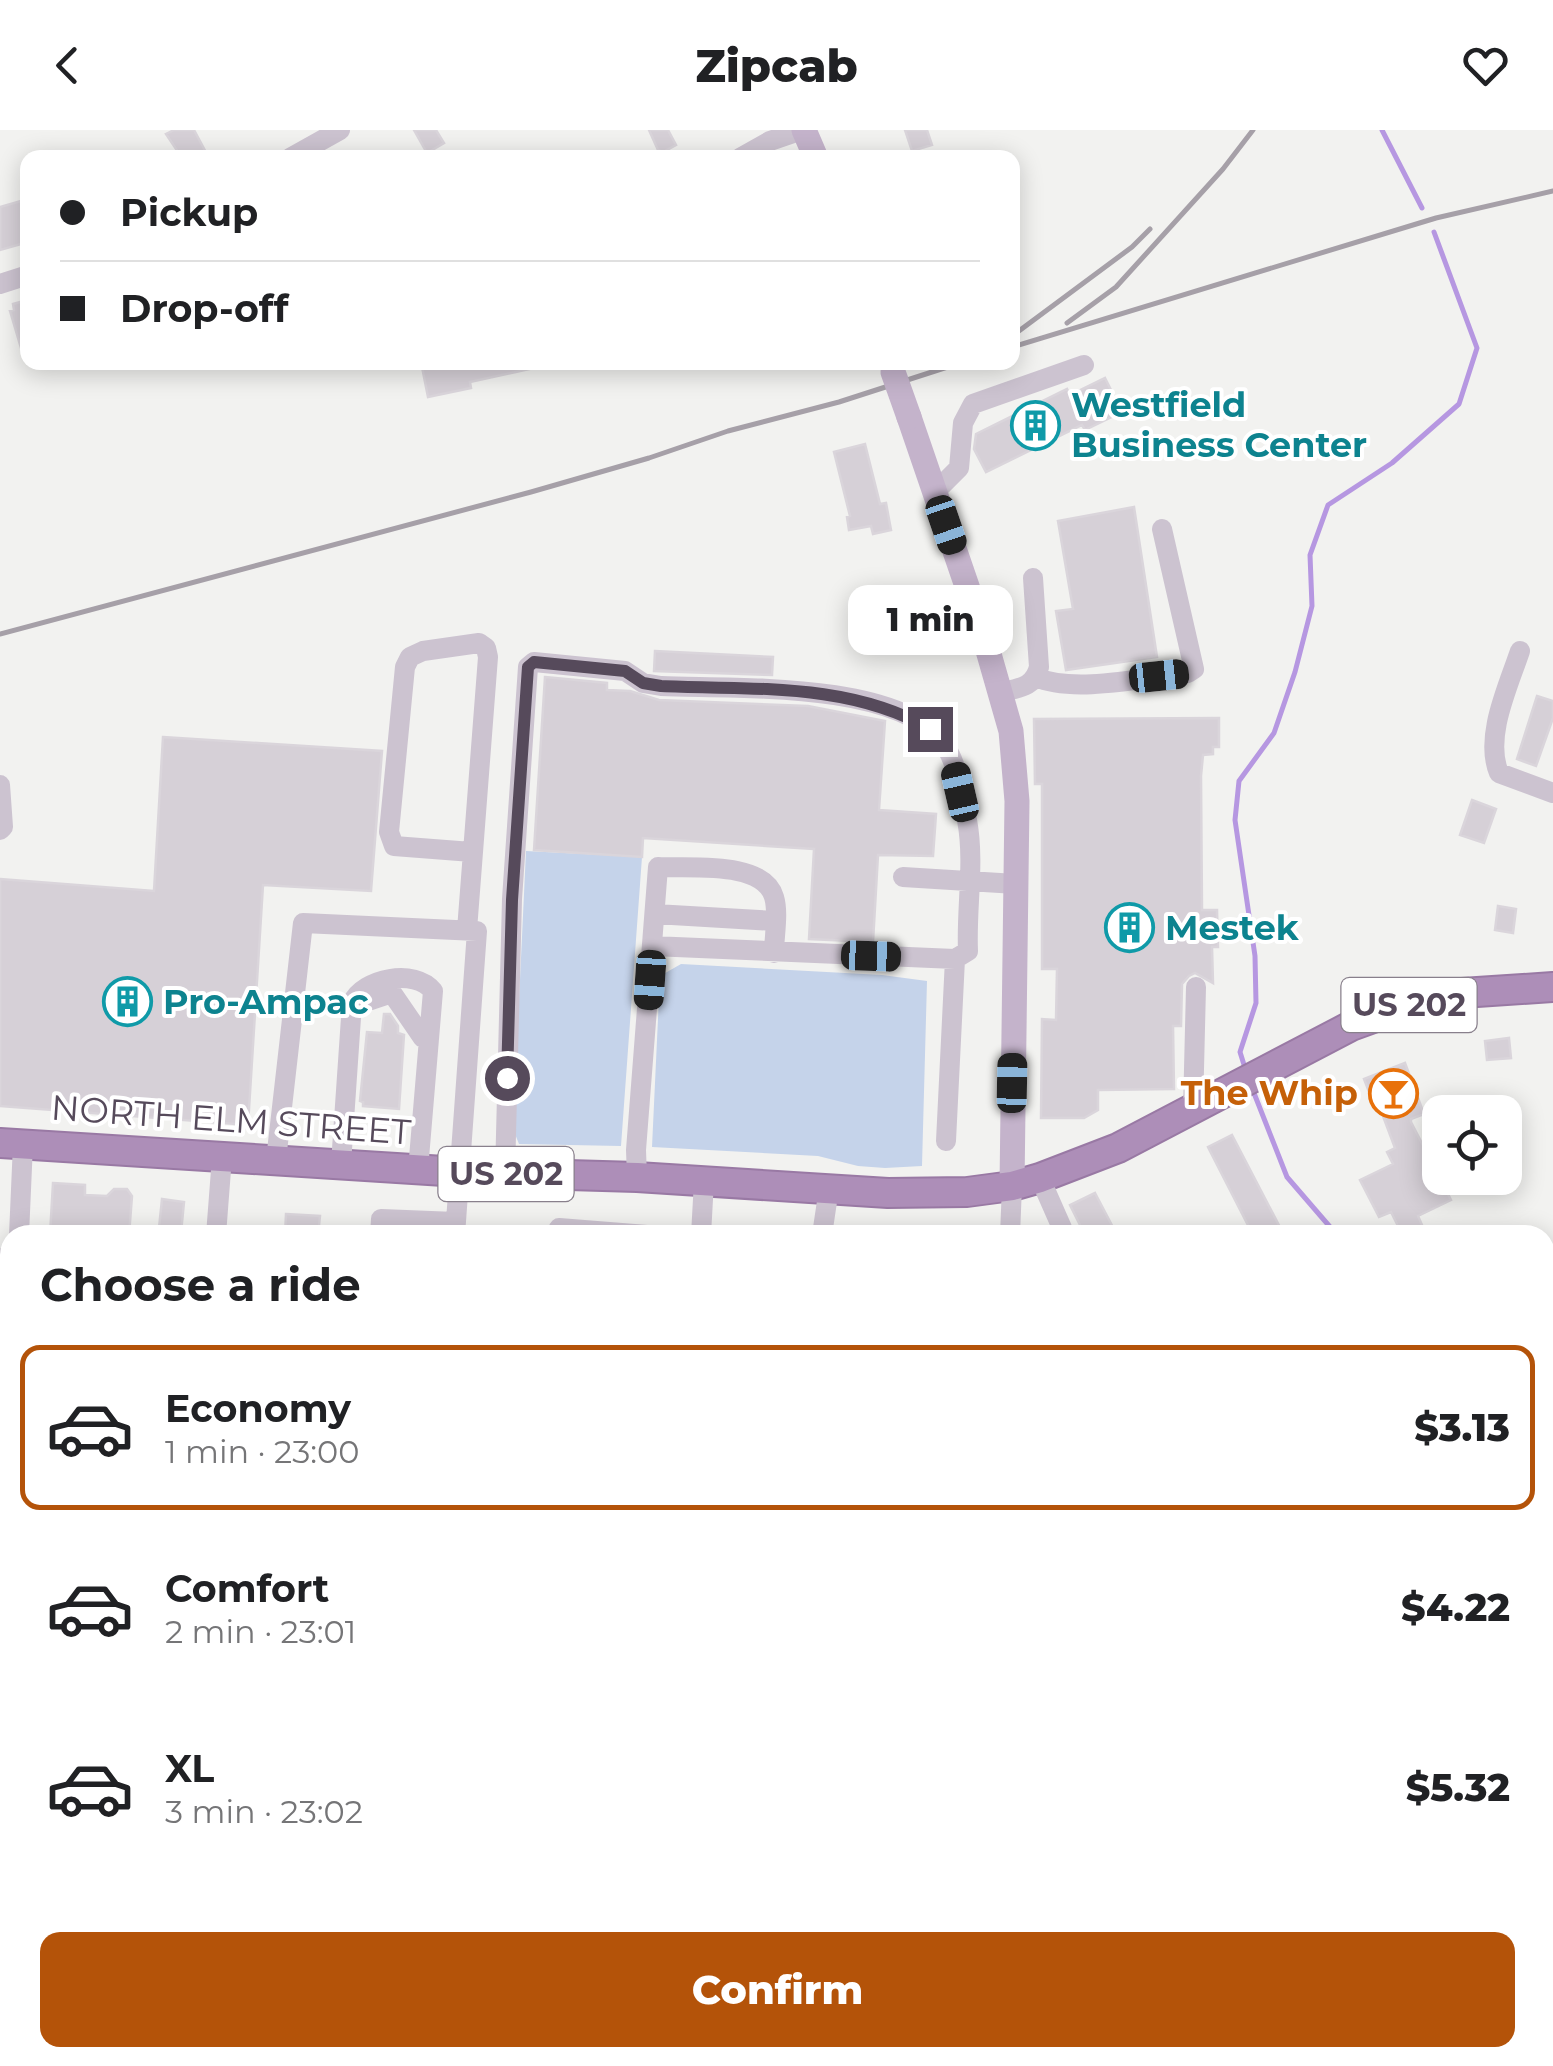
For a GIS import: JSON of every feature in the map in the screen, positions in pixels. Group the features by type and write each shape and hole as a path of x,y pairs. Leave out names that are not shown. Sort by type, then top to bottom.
{"highway":[{"name":"NORTH ELM STREET","path":"11,1143 418,1170 637,1177 938,1194 1012,1186 1118,1148 1351,1026 1409,1005 1462,992 1553,987"}],"main road":[{"path":"892,370 1002,692 1015,762 1012,1186"}],"street":[{"path":"304,150 340,130"},
{"path":"754,150 803,130"},
{"path":"935,492 959,468 963,423 973,404 1084,365"},
{"path":"1036,678 1048,683 1101,683 1188,673 1194,669 1162,529"},
{"path":"1002,692 1028,686 1039,667 1033,578"},
{"path":"467,930 488,656 479,643 423,652 410,657 405,667 389,840 394,846 472,852"},
{"path":"1520,652 1502,707 1492,758 1499,774 1553,794"},
{"path":"505,1174 512,900 524,676 534,662 625,671 643,683 661,686 831,694 902,712 930,729 953,760 968,824 968,951 955,959 652,946"},
{"path":"0,785 0,830"},
{"path":"637,1177 658,867 748,872 766,882 776,899 774,953"},
{"path":"903,877 1016,884"},
{"path":"654,914 775,921"},
{"path":"276,1160 303,923 477,930 455,1225"},
{"path":"946,1141 955,959"},
{"path":"341,1164 352,1003 356,993 402,978 416,978 433,990 418,1170"},
{"path":"1193,1110 1196,987"},
{"path":"344,1129 355,1109 364,1008 375,996 392,993 424,1038 426,1068"},
{"path":"11,1143 18,1225"},
{"path":"217,1225 222,1157"},
{"path":"1040,1178 1054,1225"},
{"path":"702,1225 704,1181"},
{"path":"1010,1225 1012,1186"},
{"path":"823,1225 829,1188"},
{"path":"380,1225 380,1218 407,1225"}],"shaded area":[{"path":"526,851 642,857 621,1146 519,1144 513,1129"},
{"path":"681,964 927,981 922,1166 885,1168 818,1156 652,1147 660,976"}],"building":[{"path":"194,130 205,150 177,150 166,134"},
{"path":"414,130 436,130 444,143 425,150"},
{"path":"649,130 668,130 676,145 658,150"},
{"path":"905,130 927,130 932,145 912,150"},
{"path":"20,201 20,244 0,250 0,207"},
{"path":"20,302 20,345 10,311 14,310 13,304"},
{"path":"423,370 525,370 470,382 471,388 428,397"},
{"name":"Westfield Business Center","path":"1105,378 1122,412 1085,430 1082,425 986,472 974,449 976,434 1067,389 1070,395"},
{"path":"865,444 880,504 886,503 891,530 873,534 871,526 849,530 850,516 834,452"},
{"path":"1134,507 1157,657 1066,670 1056,611 1073,609 1058,521"},
{"path":"918,588 930,636 898,643 892,613 870,618 866,600"},
{"path":"655,651 773,657 772,675 654,671"},
{"path":"545,677 607,683 607,690 630,691 659,700 808,706 885,721 879,810 936,814 933,856 878,855 873,942 809,939 814,849 643,838 642,857 534,850"},
{"path":"1537,696 1553,701 1553,718 1536,766 1517,759"},
{"name":"Mestek","path":"1219,718 1219,747 1213,747 1213,754 1203,755 1201,776 1202,910 1217,910 1218,947 1212,947 1213,983 1195,973 1182,984 1181,1026 1173,1026 1174,1089 1098,1090 1098,1110 1084,1118 1041,1118 1042,1019 1056,1020 1057,969 1042,969 1042,784 1035,784 1034,719"},
{"name":"Pro-Ampac","path":"163,737 382,751 371,891 263,885 248,1125 0,1106 0,879 154,891"},
{"path":"1472,800 1496,809 1484,843 1460,835"},
{"path":"1498,906 1516,909 1513,933 1495,930"},
{"path":"384,1014 390,1014 398,1033 404,1035 399,1109 363,1106 360,1101 367,1032 382,1033"},
{"path":"1509,1038 1511,1058 1487,1060 1485,1041"},
{"path":"1405,1063 1422,1109 1422,1115 1411,1122 1422,1143 1422,1195 1448,1195 1451,1200 1418,1216 1422,1225 1398,1225 1391,1212 1379,1217 1360,1180 1393,1164 1387,1152 1395,1148 1380,1108 1376,1110 1364,1079"},
{"path":"1232,1135 1279,1225 1248,1225 1208,1147"},
{"path":"53,1183 85,1185 85,1195 107,1196 114,1189 127,1189 132,1196 130,1225 51,1225"},
{"path":"1095,1193 1112,1225 1080,1225 1070,1205"},
{"path":"162,1199 184,1202 182,1225 159,1225"},
{"path":"286,1214 320,1216 319,1225 285,1225"}],"waterway":[{"path":"1382,130 1422,208"},
{"path":"1245,1068 1240,1052 1256,1003 1255,956 1235,820 1239,781 1274,733 1295,672 1312,606 1310,555 1328,505 1392,463 1459,404 1477,348 1434,232"},
{"path":"1252,1088 1287,1177 1328,1225"}],"railway":[{"path":"1067,323 1116,287 1223,169 1253,130"},
{"path":"1020,345 1436,218 1553,191"},
{"path":"1020,330 1132,247 1150,229"},
{"path":"0,634 531,492 938,370"}],"place":[{"name":"Westfield Business Center","path":"1036,425"},
{"name":"Mestek","path":"1130,928"},
{"name":"Pro-Ampac","path":"128,1002"},
{"name":"The Whip","path":"1393,1093"}],"route":[{"path":"507,1078 524,676 534,662 625,671 643,683 661,686 831,694 902,712 930,729"}]}
